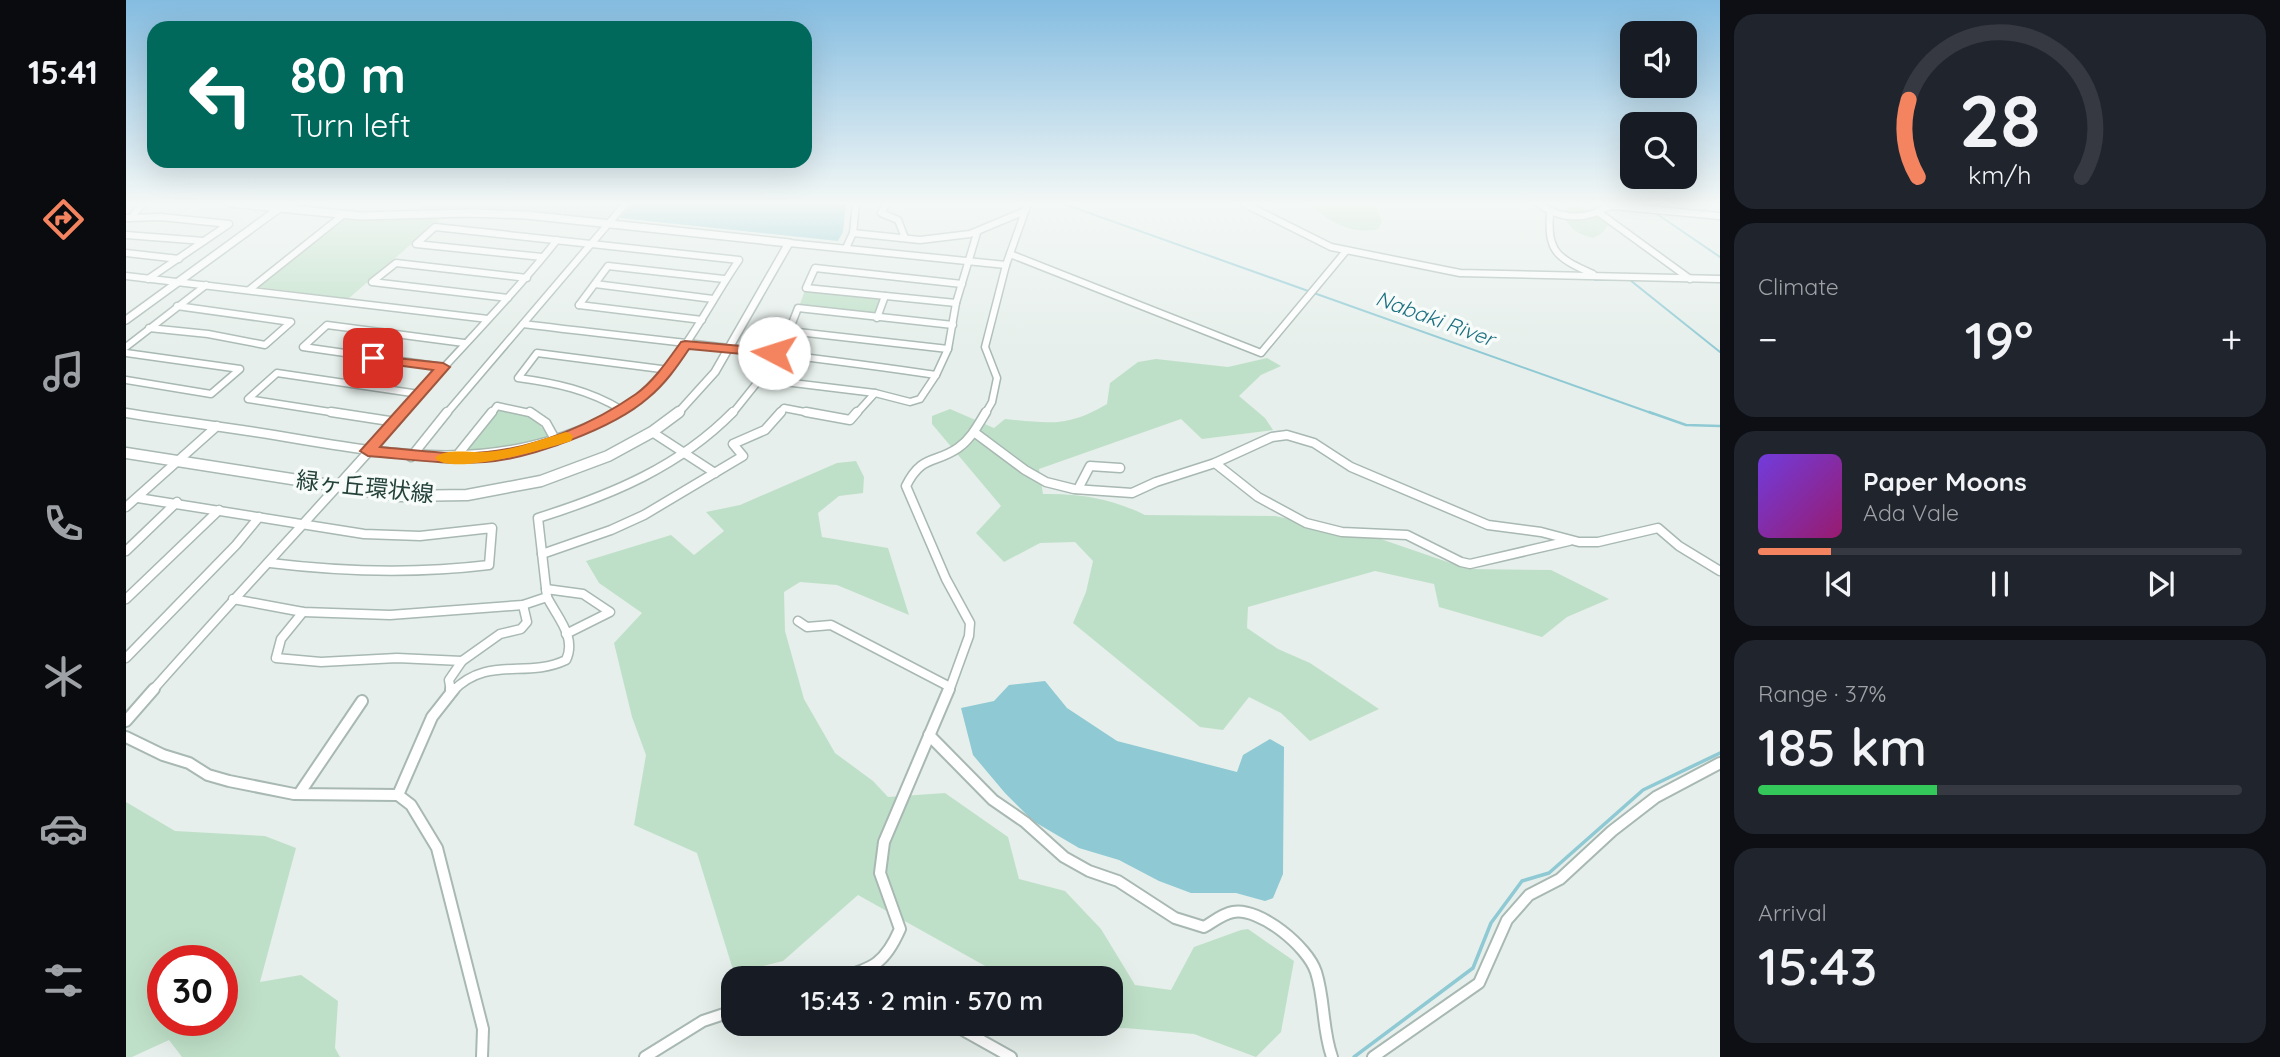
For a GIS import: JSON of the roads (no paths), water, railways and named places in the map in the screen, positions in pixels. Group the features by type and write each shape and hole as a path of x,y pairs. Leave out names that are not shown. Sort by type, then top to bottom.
{"street":[{"path":"148,279 188,252"},
{"path":"126,320 219,252"},
{"path":"249,290 296,252"},
{"path":"497,252 542,257"},
{"path":"126,721 464,343 527,278 546,252"},
{"path":"411,457 581,252"},
{"path":"126,413 411,457 488,457 556,441 622,410 642,397 668,370 702,320 724,279 739,260 671,252"},
{"name":"緑ヶ丘環状線","path":"126,453 400,496 433,497 508,489 575,470 652,432 677,414 703,388 784,252"},
{"path":"887,252 1006,265"},
{"path":"398,796 417,745 438,708 462,682 499,668 533,671 566,660 571,650 571,642 546,593 538,518 615,492 685,453 725,422 746,401 760,379 875,393 915,402 936,375 948,349 956,303 972,252"},
{"path":"874,966 887,958 900,929 880,873 884,842 950,687 969,636 970,623 946,579 906,486 914,470 929,460 958,448 974,432 992,402 997,385 985,347 1010,254 1261,353 1345,252"},
{"path":"1353,252 1460,273 1720,279"},
{"path":"1559,252 1569,262 1599,277"},
{"path":"1656,252 1690,279"},
{"path":"126,253 179,259"},
{"path":"508,298 372,282 396,263 527,278"},
{"path":"702,320 579,305 608,266 724,279"},
{"path":"956,303 806,288 815,268 962,284"},
{"path":"126,276 488,319"},
{"path":"595,284 713,299"},
{"path":"126,348 207,285"},
{"path":"877,317 885,296"},
{"path":"149,328 208,334 265,345 291,322 177,306"},
{"path":"948,349 789,331 798,308 953,325"},
{"path":"523,324 728,349 819,357 936,375"},
{"path":"443,367 303,347 327,325 464,343"},
{"path":"126,353 240,369 211,394 126,380"},
{"path":"622,410 582,388 517,378 537,353 668,370"},
{"path":"396,422 248,399 277,373 419,394"},
{"path":"542,554 644,515 715,473 743,456 733,444 765,430 784,408 850,419 875,393"},
{"path":"455,458 497,406 526,410 541,416 549,424 556,441"},
{"path":"126,507 217,426"},
{"path":"652,432 715,473"},
{"path":"974,432 1046,482 1078,489 1132,493 1156,482 1215,463 1272,437 1287,435 1314,443 1351,467 1488,525 1513,530 1541,531 1572,540 1598,542 1658,528 1679,546 1720,571"},
{"path":"1215,463 1259,500 1301,521 1342,532 1389,532 1410,536 1455,563 1470,564 1572,540"},
{"path":"1078,489 1090,466 1120,468"},
{"path":"138,498 177,502 304,525 397,536 440,535 492,528 489,565 442,572 371,573 270,563"},
{"path":"126,551 177,502"},
{"path":"126,598 219,510"},
{"path":"126,657 236,545 259,517"},
{"path":"233,599 303,612 390,615 523,605 546,593 583,594 610,612 566,634"},
{"path":"451,692 449,680 462,661 500,634 520,629 527,622 523,605"},
{"path":"303,612 284,635 275,653 276,658 321,662 397,658 462,661"},
{"path":"798,621 807,627 831,625 950,687"},
{"path":"299,794 362,701"},
{"path":"929,735 993,800 1025,822 1063,857 1089,871 1118,881 1175,918 1204,927 1233,912 1250,913 1298,945 1308,955 1316,972 1322,1022 1332,1057"},
{"path":"126,737 163,755 190,763 208,775 299,794 398,796 411,805 437,848 483,1029 482,1057"},
{"path":"1373,1057 1479,984 1507,920 1530,895 1560,879 1612,831 1656,797 1720,762"},
{"path":"645,1057 703,1021 721,1015"},
{"path":"973,1036 1011,1057"}],"water":[{"path":"1045,681 1067,708 1117,741 1237,772 1243,755 1270,739 1284,747 1283,874 1273,898 1265,901 1236,893 1191,893 1159,881 1119,860 1079,848 1033,821 973,755 961,708 994,701 1009,685"}],"waterway":[{"name":"Nabaki River","path":"1200,252 1654,414"},
{"path":"1713,252 1720,257"},
{"path":"1595,280 1630,280 1720,352"},
{"name":"Nabaki River","path":"1649,412 1686,425 1720,426"},
{"name":"Nabaki River","path":"1354,1057 1473,968 1491,923 1522,881 1549,873 1643,790 1720,753"}]}
